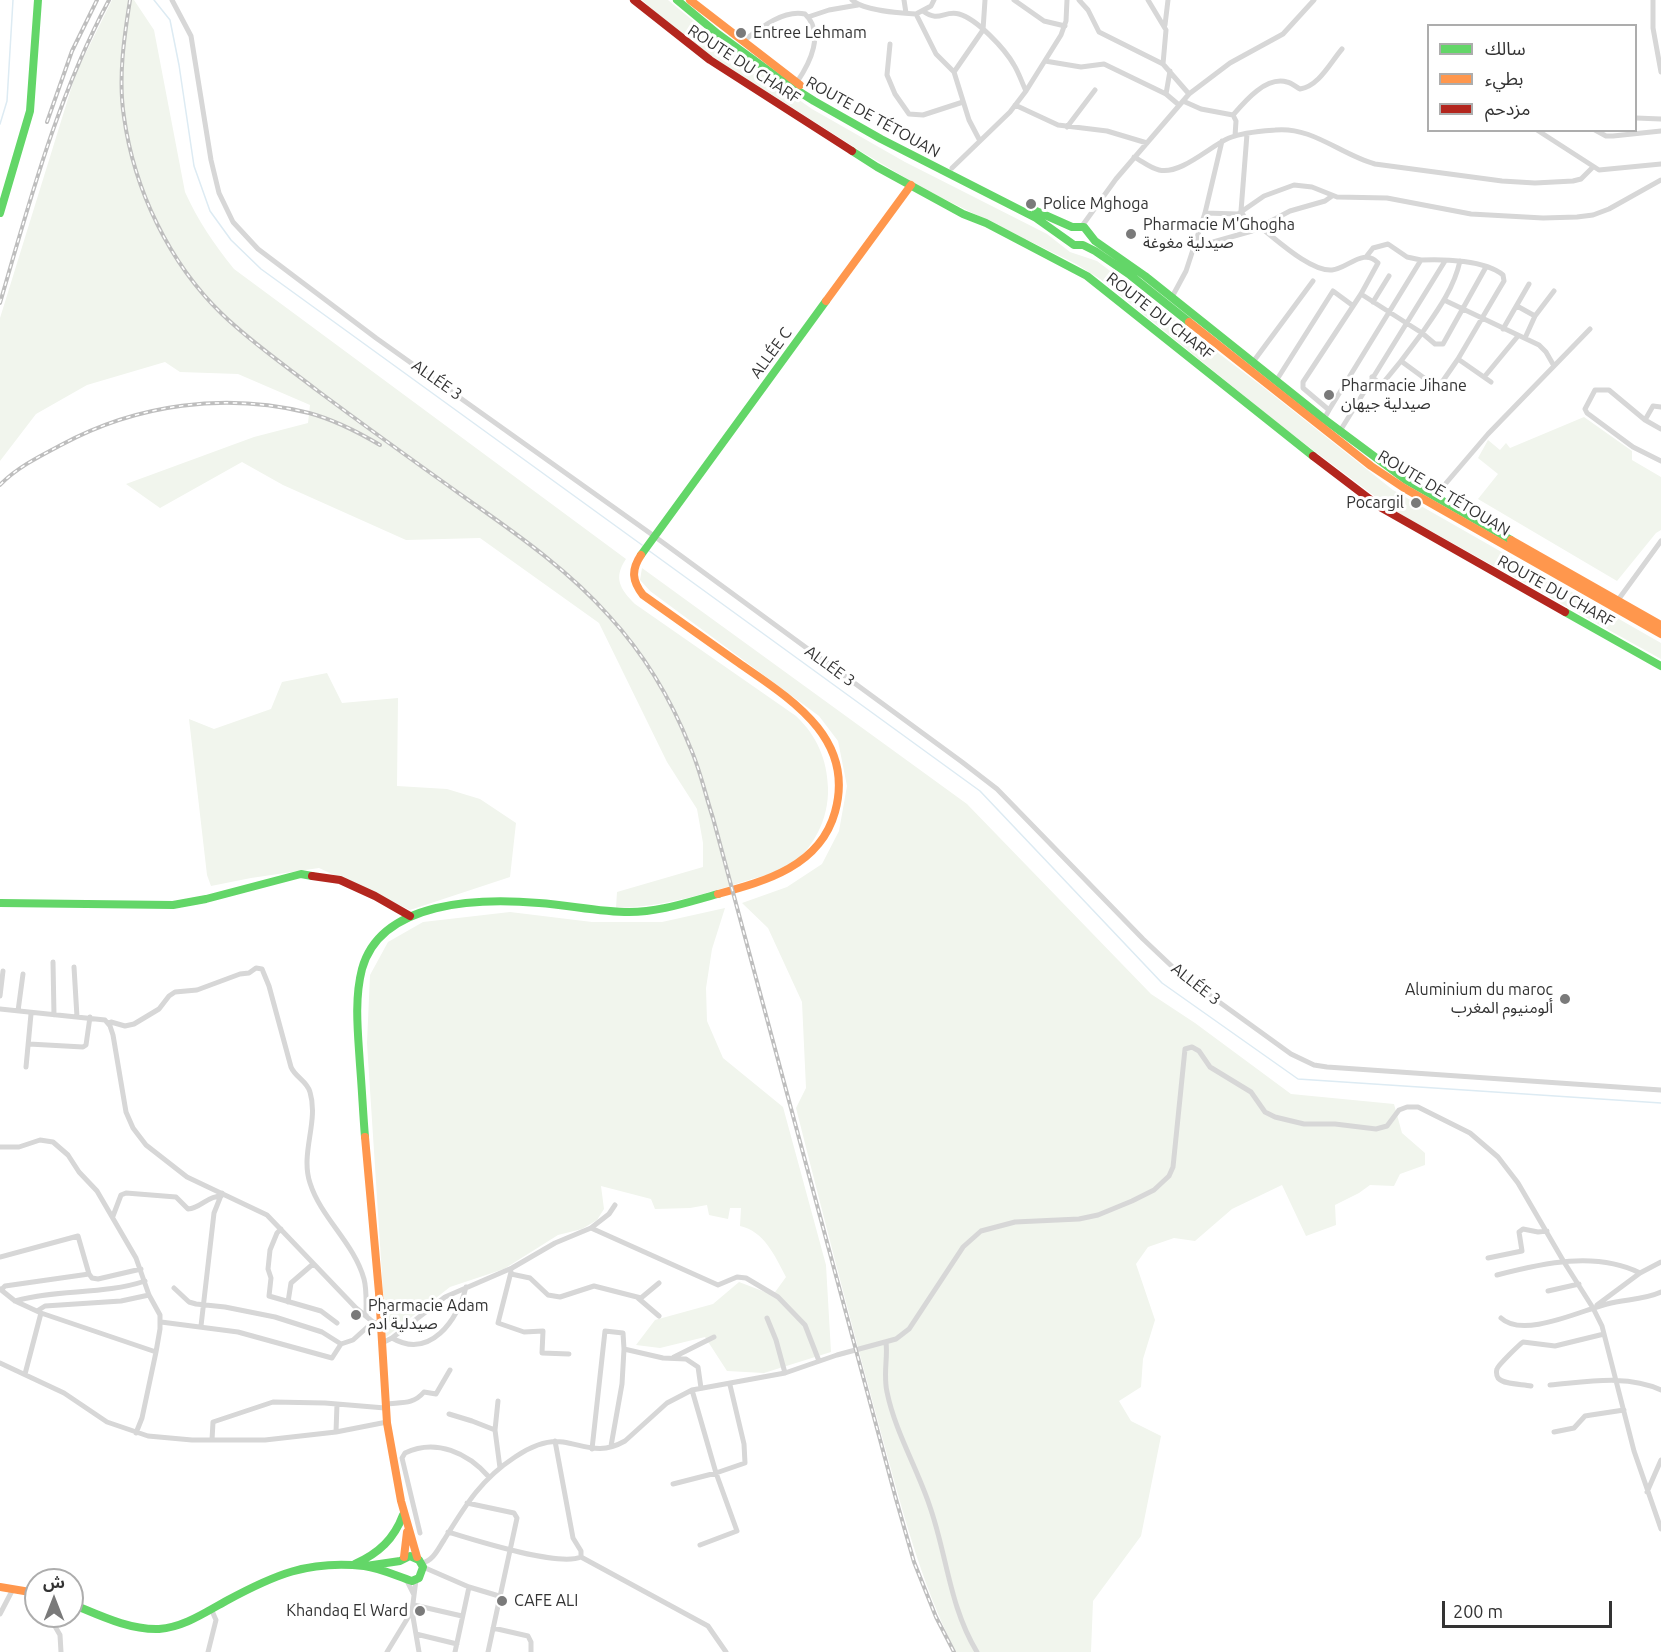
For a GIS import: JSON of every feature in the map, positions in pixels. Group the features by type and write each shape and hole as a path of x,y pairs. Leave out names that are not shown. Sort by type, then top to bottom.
{"main road":[{"path":"0,213 30,111 38,0"},
{"name":"ROUTE DU CHARF","path":"633,0 710,60 877,167 963,214 1087,276 1340,478 1380,507 1661,666"},
{"name":"ROUTE DE TÉTOUAN","path":"677,0 718,34 814,101 880,139 1036,218 1068,239"},
{"name":"ROUTE DE TÉTOUAN","path":"690,0 796,82 874,128 1072,227"},
{"name":"ALLÉE C","path":"410,916 491,902 538,903 604,911 641,912 663,909 747,886 791,870 804,861 823,839 836,810 839,793 838,774 828,741 811,716 792,700 643,595 633,581 634,565 911,185"},
{"path":"1082,226 1088,231 1089,236 1083,245 1076,246 1068,239 1072,227 1082,226"},
{"name":"ROUTE DE TÉTOUAN","path":"1089,236 1172,297 1374,459 1434,498 1661,625"},
{"name":"ROUTE DE TÉTOUAN","path":"1083,245 1100,253 1130,275 1371,466 1404,488 1661,634"},
{"path":"0,903 173,905 206,899 301,874 340,880 410,916"},
{"path":"366,1566 408,1579 422,1575 421,1562 407,1530 385,1406 382,1343 377,1323 359,1051 360,979 364,964 373,945 390,927 410,916"},
{"path":"352,1566 387,1546 399,1527 404,1510"},
{"path":"407,1530 402,1559 397,1569 408,1579"},
{"path":"84,1609 119,1623 150,1629 177,1627 212,1611 259,1583 287,1571 313,1566 366,1566 412,1556 421,1562"},
{"path":"0,1587 24,1591"}],"street":[{"name":"ALLÉE 3","path":"172,0 191,36 211,160 219,193 233,222 247,238 265,255 336,309 997,789 1179,973 1303,1061 1327,1067 1661,1090"},
{"path":"852,0 858,5"},
{"path":"904,0 906,13"},
{"path":"808,17 829,10 858,5 916,14 931,6 934,0"},
{"path":"954,72 983,30 985,0"},
{"path":"1014,0 1044,21 1065,26"},
{"path":"952,168 1016,105 1026,91 1061,35 1065,26 1067,0"},
{"path":"1080,0 1099,32 1163,64 1189,94"},
{"path":"1148,0 1164,26"},
{"path":"1163,64 1166,36 1164,26 1168,0"},
{"path":"1082,226 1134,157 1189,94 1230,63 1283,34 1314,0"},
{"path":"1653,0 1653,28 1661,72"},
{"path":"924,11 938,17 958,14 969,19 983,30 1014,65 1026,91"},
{"path":"742,42 774,20 798,12 805,14 814,36 812,55 796,82"},
{"path":"916,14 936,54 954,72 972,129 980,141"},
{"path":"890,44 887,75 895,94 909,114 923,115 963,102"},
{"path":"1233,115 1248,98 1271,84 1286,82 1300,89 1309,86 1324,73 1342,49"},
{"path":"1045,61 1081,67 1104,64 1181,103 1233,115"},
{"path":"1166,94 1170,71"},
{"path":"1067,127 1095,90"},
{"path":"1016,105 1053,123 1067,127 1081,126 1107,131 1147,143"},
{"path":"1233,115 1236,121 1235,136"},
{"path":"1637,118 1661,119"},
{"path":"1134,157 1156,169 1167,171 1187,163 1222,141 1235,136 1275,130 1295,130 1368,162 1502,181 1557,184 1581,179 1593,167"},
{"path":"1599,132 1606,136 1613,136 1661,131"},
{"path":"1540,132 1593,167 1606,170 1661,164"},
{"path":"1247,134 1242,212 1252,231"},
{"path":"1172,297 1183,278 1205,213 1222,141"},
{"path":"1205,213 1242,212 1264,196 1294,185 1312,187 1332,196 1344,198 1375,197 1485,216 1571,218 1593,215 1609,209 1661,180"},
{"path":"1192,248 1252,231 1290,211 1325,201 1332,196"},
{"path":"1260,227 1305,261 1321,268 1333,270 1366,257 1373,248 1388,244 1407,257 1421,260 1460,261 1500,272 1504,280 1458,359 1440,385 1435,386 1401,360"},
{"path":"1329,410 1303,388 1303,384 1378,266 1377,260 1366,257"},
{"path":"1324,419 1421,260"},
{"path":"1340,431 1445,261"},
{"path":"1372,377 1383,383 1422,333 1454,282 1460,261"},
{"path":"1361,294 1422,333 1434,344 1443,344 1486,267"},
{"path":"1373,302 1389,276"},
{"path":"1253,362 1313,281"},
{"path":"1503,329 1529,284"},
{"path":"1276,381 1333,291 1352,305"},
{"path":"1485,376 1521,337 1554,291"},
{"path":"1444,300 1543,348 1554,366"},
{"path":"1516,306 1535,316"},
{"path":"1434,498 1488,434 1590,329"},
{"path":"1458,359 1491,382"},
{"path":"1661,429 1645,420 1616,394 1607,389 1595,390 1585,407 1587,412 1613,433 1661,462"},
{"path":"1645,420 1652,408 1661,407"},
{"path":"1618,600 1661,541"},
{"path":"52,962 54,1015"},
{"path":"74,967 76,1017"},
{"path":"108,1023 125,1026 134,1024 159,1009 175,992 197,990 240,974 249,973 256,968 262,969 269,986 291,1066 296,1075 308,1085 311,1097 312,1133 306,1159 310,1182 321,1207 361,1272 365,1287 366,1316"},
{"path":"0,996 3,970"},
{"path":"18,1011 24,974"},
{"path":"0,1009 105,1020 116,1048 125,1107 133,1128 146,1145 180,1173 221,1195 257,1209 281,1229 366,1316 377,1323 353,1340 341,1344 332,1358 238,1332 161,1322"},
{"path":"26,1067 32,1014"},
{"path":"29,1044 84,1047 90,1017"},
{"path":"421,1562 431,1558 466,1503 489,1477 516,1456 543,1443 555,1441 592,1449 610,1446 625,1441 667,1403 692,1390 730,1385 785,1373 837,1355 896,1339 909,1329 963,1247 981,1230 1015,1222 1088,1217 1132,1201 1154,1190 1165,1181 1173,1167 1183,1059 1185,1049 1188,1047 1196,1047 1210,1067 1251,1092 1265,1112 1275,1117 1304,1124 1335,1124 1376,1129 1387,1126 1399,1110 1418,1107 1467,1131 1498,1157 1528,1198 1593,1308 1604,1334 1634,1451 1661,1529"},
{"path":"0,1147 19,1147 40,1140 53,1142 68,1155 79,1172 97,1191 141,1269 161,1322 142,1418 136,1433"},
{"path":"112,1218 122,1195 126,1192 176,1197 188,1209 196,1208 209,1198 221,1195"},
{"path":"201,1326 214,1213 221,1195"},
{"path":"382,1343 392,1338 444,1297 512,1271 555,1243 591,1228 609,1214 615,1205"},
{"path":"591,1228 718,1285 737,1277 746,1278 778,1297 801,1319 819,1361"},
{"path":"281,1229 270,1250 269,1296 321,1311 337,1323"},
{"path":"1488,1258 1522,1251 1518,1236 1523,1229 1547,1231"},
{"path":"0,1257 78,1236 91,1277 98,1279 141,1269"},
{"path":"1497,1275 1564,1262 1609,1262 1640,1273"},
{"path":"1593,1308 1640,1273 1661,1262"},
{"path":"288,1302 291,1283 313,1264"},
{"path":"512,1271 530,1278 548,1294 560,1297 594,1286 637,1297 644,1296 659,1283"},
{"path":"512,1271 498,1323 524,1332 543,1331 542,1353 569,1354"},
{"path":"89,1274 6,1286 1,1289 15,1301 39,1312 156,1352"},
{"path":"15,1301 54,1293 118,1287 146,1281"},
{"path":"1548,1291 1579,1284"},
{"path":"392,1338 411,1346 432,1340 454,1317 466,1287"},
{"path":"174,1288 189,1302 275,1317 322,1332 341,1344"},
{"path":"1501,1318 1515,1326 1534,1324 1661,1292"},
{"path":"25,1374 39,1312 45,1306 122,1301 149,1294"},
{"path":"637,1297 659,1316"},
{"path":"767,1318 785,1373"},
{"path":"592,1449 605,1331 623,1333 624,1349 622,1384 610,1446"},
{"path":"1531,1386 1503,1382 1496,1373 1497,1368 1519,1344 1523,1342 1555,1346 1604,1334"},
{"path":"673,1358 714,1337"},
{"path":"886,1342 884,1376 892,1414 930,1505 960,1617 977,1652"},
{"path":"624,1349 643,1355 690,1360 698,1367 701,1388"},
{"path":"0,1363 64,1393 95,1416 136,1433 176,1440 265,1440 336,1432 387,1422"},
{"path":"212,1440 213,1422 252,1408 280,1401 385,1406 412,1402 424,1392 436,1394 450,1371"},
{"path":"1550,1385 1616,1381 1638,1382 1661,1390"},
{"path":"673,1484 743,1465 746,1461 730,1385"},
{"path":"692,1390 737,1531 700,1545"},
{"path":"498,1401 495,1430 500,1468"},
{"path":"336,1432 337,1404"},
{"path":"1554,1432 1574,1428 1585,1416 1624,1410"},
{"path":"450,1414 495,1430"},
{"path":"555,1441 573,1538 581,1551 581,1557"},
{"path":"420,1533 402,1458 405,1453 436,1446 450,1450 482,1468 489,1477"},
{"path":"1647,1492 1661,1460"},
{"path":"396,1472 405,1470"},
{"path":"466,1503 515,1514 517,1518 488,1652"},
{"path":"448,1532 510,1550 562,1559 581,1557 708,1626 726,1652"},
{"path":"421,1562 469,1587 499,1596"},
{"path":"408,1579 414,1595 413,1608 419,1652"},
{"path":"455,1652 469,1587"},
{"path":"0,1614 13,1589"},
{"path":"413,1608 462,1616"},
{"path":"387,1652 413,1608"},
{"path":"208,1652 216,1620 212,1611"},
{"path":"56,1628 60,1635 61,1652"},
{"path":"493,1628 528,1636 531,1642 531,1652"},
{"path":"416,1634 457,1644"}],"shaded area":[{"path":"112,0 134,0 154,30 185,192 207,232 234,269 626,559 620,572 620,583 635,604 796,716 810,732 826,767 828,800 818,833 797,860 779,871 700,895 650,905 616,908 617,892 703,867 703,843 697,809 667,762 599,623 480,538 406,540 283,485 242,462 160,508 126,484 254,437 308,423 310,405 238,374 180,372 165,362 87,385 36,414 0,461 0,318 76,73"},
{"path":"642,0 668,0 731,52 812,109 905,162 1047,234 1070,252 1097,261 1263,387 1393,490 1661,643 1661,659 1393,510 1285,429 1100,279 1076,264 926,190 862,152 687,41"},
{"path":"1584,417 1632,451 1632,460 1661,477 1661,530 1656,533 1617,581 1478,499 1498,474 1478,458 1488,440 1500,450 1506,443 1510,448"},
{"path":"642,568 967,804 1151,994 1195,1023 1291,1094 1394,1104 1402,1133 1425,1153 1425,1165 1400,1174 1394,1186 1370,1185 1335,1205 1336,1225 1306,1236 1282,1185 1232,1209 1195,1241 1174,1238 1148,1247 1136,1264 1155,1320 1143,1359 1141,1387 1119,1401 1131,1421 1161,1436 1141,1536 1093,1601 1091,1652 956,1652 943,1625 912,1543 796,1108 806,1088 802,1002 768,928 742,903 787,887 822,864 839,831 847,786 838,741 819,716 650,591 640,580"},
{"path":"327,673 342,703 398,698 397,786 447,789 480,799 516,823 510,877 410,910 319,868 211,886 207,875 189,719 214,729 271,709 282,682"},
{"path":"725,908 712,949 706,988 707,1021 723,1058 783,1107 826,1265 831,1352 764,1373 727,1371 705,1337 660,1348 636,1345 655,1320 713,1304 739,1282 773,1295 786,1277 773,1253 762,1239 756,1233 740,1226 741,1208 730,1208 728,1219 709,1215 707,1205 655,1209 651,1199 601,1186 604,1209 597,1220 582,1229 558,1235 504,1269 450,1287 386,1337 367,1043 370,975 388,942 423,922 510,912 592,922 662,922"}],"waterway":[{"path":"0,124 7,101 13,0"},
{"path":"154,0 170,20 194,166 210,211 231,240 261,269 642,545"},
{"path":"648,550 980,791 1162,983 1298,1079 1661,1103"}],"railway":[{"path":"47,122 72,51 97,0"},
{"path":"0,303 34,187 60,110 109,0"},
{"path":"130,0 122,73 122,102 129,144 145,198 170,248 186,272 222,314 257,345 562,570 594,600 634,646 656,678 674,712 697,764 713,818 914,1562 936,1617 954,1652"},
{"path":"0,485 29,463 90,431 151,411 182,406 246,403 309,413 355,431 380,445"}],"traffic: fast":[{"path":"0,213 30,111 38,0"},
{"path":"677,0 718,34 814,101 881,139 1036,218 1074,245 1083,245 1095,251 1130,275 1189,322"},
{"path":"852,151 963,214 986,223 1087,276 1313,456"},
{"path":"1036,211 1072,227 1084,227 1095,241 1145,276 1324,419 1406,480 1511,540"},
{"path":"641,555 826,301"},
{"path":"1565,612 1661,666"},
{"path":"0,903 173,905 206,899 301,874 312,876"},
{"path":"365,1137 358,993 362,969 373,946 389,929 411,916 462,903 515,902 640,912 718,894"},
{"path":"355,1564 385,1544 403,1515"},
{"path":"84,1609 137,1627 168,1628 202,1615 260,1584 292,1571 326,1565 364,1566 412,1581 419,1578 423,1567 419,1560 410,1556 400,1561 366,1566"}],"traffic: slow":[{"path":"690,0 800,85"},
{"path":"826,301 911,185"},
{"path":"1189,322 1371,466 1404,488 1661,634"},
{"path":"1511,540 1661,625"},
{"path":"641,555 634,575 643,595 796,705 827,741 836,762 839,785 835,812 828,830 817,846 804,858 772,877 718,894"},
{"path":"365,1137 379,1293 387,1423 401,1501 417,1557"},
{"path":"404,1557 407,1532"},
{"path":"0,1587 24,1591"}],"traffic: jam":[{"path":"634,0 710,60 852,151"},
{"path":"1313,456 1380,507 1565,612"},
{"path":"312,876 340,880 410,916"}],"place":[{"name":"Entree Lehmam","path":"741,33"},
{"name":"Police Mghoga","path":"1031,204"},
{"name":"Pharmacie M'Ghogha صيدلية مغوغة","path":"1131,234"},
{"name":"Pharmacie Jihane صيدلية جيهان","path":"1329,395"},
{"name":"Pocargil","path":"1416,503"},
{"name":"Aluminium du maroc ألومنيوم المغرب","path":"1565,999"},
{"name":"Pharmacie Adam صيدلية اًدم","path":"356,1315"},
{"name":"CAFE ALI","path":"502,1601"},
{"name":"Khandaq El Ward","path":"420,1611"}]}
